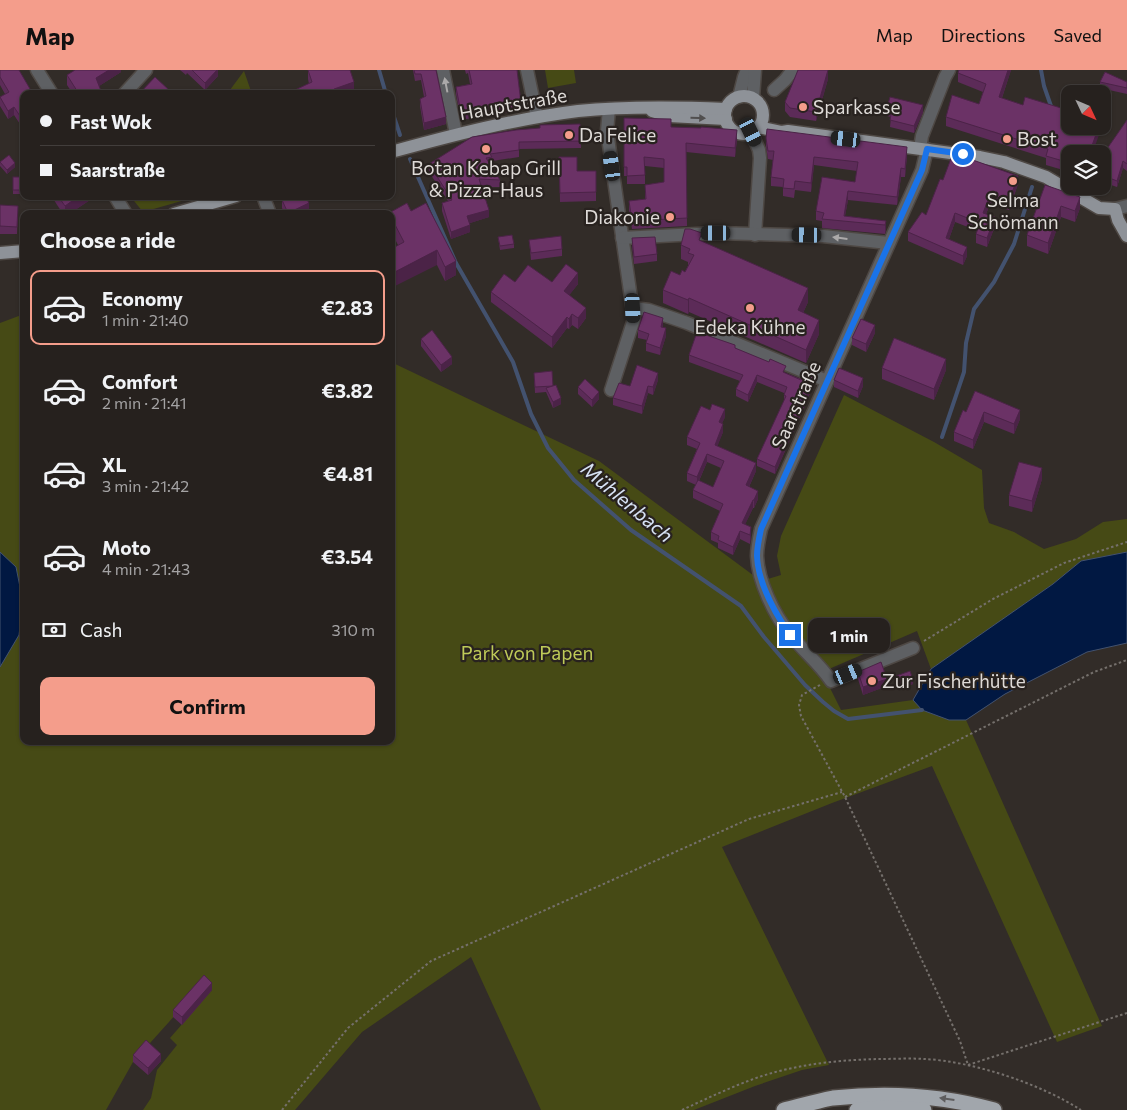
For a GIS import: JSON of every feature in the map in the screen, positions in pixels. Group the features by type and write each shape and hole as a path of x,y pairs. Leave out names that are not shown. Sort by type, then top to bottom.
{"highway":[{"path":"784,1110 831,1099 882,1094 926,1096 968,1103 994,1110"},
{"path":"857,1110 882,1108 924,1110"}],"main road":[{"path":"757,125 760,105 753,98 740,96 731,101 726,114 730,127 738,132 757,125 782,132 788,131 980,157 1017,166 1040,174 1099,208 1121,208 1118,220 1127,236"},
{"name":"Hauptstraße","path":"395,151 494,125 579,111 644,109 669,116 726,114"},
{"path":"188,210 222,200"},
{"path":"0,253 20,251"}],"street":[{"path":"37,70 50,90"},
{"path":"128,90 146,70"},
{"path":"443,70 456,134"},
{"path":"527,70 537,118"},
{"path":"740,96 747,70"},
{"path":"753,98 755,70"},
{"path":"774,90 793,70"},
{"name":"Saarstraße","path":"913,648 831,680 822,667 790,635 781,622 766,590 757,557 761,529 922,170 922,136 949,70"},
{"path":"608,109 607,131 633,308 632,328 611,390"},
{"path":"755,234 760,158 757,125"},
{"path":"622,238 688,233 755,234 824,236 888,243"},
{"path":"633,308 649,310 687,323 826,381"}],"path":[{"path":"913,648 993,599 1064,563 1127,542"},
{"path":"845,798 1094,672 1127,660"},
{"path":"820,686 802,695 798,705 801,716 845,798 960,1041 968,1065"},
{"path":"282,1110 348,1028 431,961 749,819 842,792"},
{"path":"968,1065 1127,1013"},
{"path":"682,1110 764,1076 807,1065 849,1060 925,1059 968,1065 1038,1087 1081,1110"}],"green space":[{"path":"545,70 574,70 576,83 548,88"},
{"path":"244,71 251,90 230,90"},
{"path":"133,200 185,200 150,210 141,210"},
{"name":"Park von Papen","path":"20,316 20,745 395,745 395,364 599,461 761,581 781,575 777,556 781,536 844,395 934,442 982,470 984,508 989,523 1014,532 1044,549 1076,539 1103,522 1127,519 1127,552 1081,561 1053,584 931,669 917,631 822,672 841,710 913,700 925,710 937,716 966,720 1102,1026 1057,1042 932,766 722,847 829,1065 802,1070 694,1110 541,1110 471,957 362,1032 295,1110 143,1110 151,1098 157,1070 177,1045 170,1038 212,990 204,983 133,1062 106,1110 0,1110 0,323"}],"water":[{"path":"0,552 16,567 20,587 20,627 19,635 0,667"},
{"path":"1127,552 1127,643 1087,652 1005,694 966,720 949,720 922,710 913,700 931,669 1053,584 1081,561"}],"building":[{"path":"0,70 19,70 31,90 20,90 20,116 14,107 8,111 0,97 9,92 0,77"},
{"path":"75,70 109,70 96,78 101,90 76,90 67,75"},
{"path":"192,70 217,70 205,83"},
{"path":"308,70 350,70 354,82 334,90 295,90 312,82"},
{"path":"414,70 436,70 446,117 424,123 420,99 426,96 421,74 415,74"},
{"path":"469,70 517,70 521,103 461,113 456,87 472,84"},
{"path":"798,70 828,70 816,112 790,108 785,102"},
{"path":"959,70 1008,70 999,97 1023,105 1025,97 1061,108 1061,135 1096,135 1092,145 1061,145 1061,160 1046,156 1048,149 946,117 952,95 979,104 986,84 958,73"},
{"path":"1105,72 1127,82 1127,88 1100,82"},
{"path":"155,77 169,90 143,90"},
{"path":"890,97 923,105 914,126 890,120 892,110 887,108"},
{"path":"624,118 671,119 671,127 737,130 735,148 686,143 687,218 632,221 629,201 646,199 645,185 664,182 664,159 644,157 645,175 627,176 627,167 624,167"},
{"path":"1127,120 1127,164 1123,161 1117,181 1111,179 1110,145"},
{"path":"580,124 581,141 519,142 519,150 490,154 492,157 486,158 500,180 479,179 489,210 467,216 470,225 451,232 442,203 452,200 429,164 472,137 540,128 540,125"},
{"path":"767,129 907,147 905,169 901,168 897,197 848,191 844,216 886,221 885,225 822,219 824,213 816,211 822,177 855,182 858,162 814,157 811,183 795,181 794,189 783,188 784,179 771,177 774,151 768,151"},
{"path":"953,153 1018,176 1009,201 990,195 983,213 995,217 987,238 976,234 980,223 955,213 946,238 967,247 963,256 908,232 922,212 926,215 940,179 943,180"},
{"path":"9,155 15,163 7,170 0,162"},
{"path":"559,157 577,157 577,171 596,171 596,192 560,193"},
{"path":"13,177 20,177 20,190 13,190"},
{"path":"1045,185 1061,190 1061,195 1080,197 1075,211 1061,206 1048,243 1027,235"},
{"path":"61,200 73,200 65,206"},
{"path":"282,200 307,200 309,203 294,210 287,210"},
{"path":"407,203 411,211 426,203 456,261 445,267 437,250 395,272 395,247 404,242 395,225 394,210"},
{"path":"0,205 18,206 17,227 0,226"},
{"name":"Edeka Kühne","path":"685,229 702,233 699,240 808,288 798,310 819,320 806,350 689,298 688,300 663,290 671,271 680,275 682,270 685,272 694,255 688,253 690,249 681,245"},
{"path":"512,235 514,244 500,246 498,237"},
{"path":"561,236 562,249 531,253 529,240"},
{"path":"655,237 657,254 634,257 632,238"},
{"path":"566,264 578,273 564,291 586,308 578,318 572,314 569,319 567,317 552,337 491,292 504,274 515,282 528,265 552,282"},
{"path":"644,312 663,318 661,327 666,328 660,348 646,343 649,334 638,330"},
{"path":"861,319 875,325 866,344 852,338"},
{"path":"432,330 452,357 441,365 421,339"},
{"path":"697,332 735,345 735,348 769,362 770,359 786,366 783,372 801,380 804,373 814,377 775,467 757,459 786,396 784,395 787,387 757,375 748,395 736,389 743,375 689,355"},
{"path":"894,338 946,359 934,389 882,368"},
{"path":"637,365 658,373 653,387 648,386 642,406 613,398 619,383 630,386"},
{"path":"839,368 863,378 858,391 834,380"},
{"path":"552,371 553,386 535,387 534,373"},
{"path":"585,379 599,392 592,400 578,387"},
{"path":"556,385 561,398 553,402 546,388"},
{"path":"975,391 1020,410 1014,424 984,412 973,440 954,432 963,410 966,412"},
{"path":"712,404 725,409 719,422 723,424 715,445 756,463 746,485 758,491 742,523 751,527 750,535 740,531 733,547 718,540 719,536 711,532 723,504 693,490 698,480 713,487 724,461 707,454 697,477 687,473 700,443 687,437 701,406 710,410"},
{"path":"1019,462 1042,468 1032,501 1009,495"},
{"path":"881,662 887,679 863,687 858,672"},
{"path":"910,671 913,680 899,685 896,676"},
{"path":"204,975 212,983 182,1017 173,1010"},
{"path":"146,1040 161,1054 148,1068 133,1055"}],"waterway":[{"name":"Mühlenbach","path":"379,70 385,90"},
{"path":"1041,70 1052,109"},
{"name":"Mühlenbach","path":"395,120 400,135"},
{"name":"Mühlenbach","path":"410,159 456,263 513,362 531,414 548,448 574,480 631,530 741,606 764,637 805,685 834,711 848,719 922,710"},
{"path":"942,437 964,372 966,343 974,309 994,282 1014,244 1032,187"}],"place":[{"name":"Sparkasse","path":"803,107"},
{"name":"Da Felice","path":"569,135"},
{"name":"Bost","path":"1007,139"},
{"name":"Botan Kebap Grill & Pizza-Haus","path":"486,149"},
{"name":"Selma Schömann","path":"1013,181"},
{"name":"Diakonie","path":"670,217"},
{"name":"Edeka Kühne","path":"750,308"},
{"name":"Zur Fischerhütte","path":"872,681"}],"route":[{"path":"790,635 773,608 760,572 757,557 761,529 922,170 927,149 963,154"}]}
